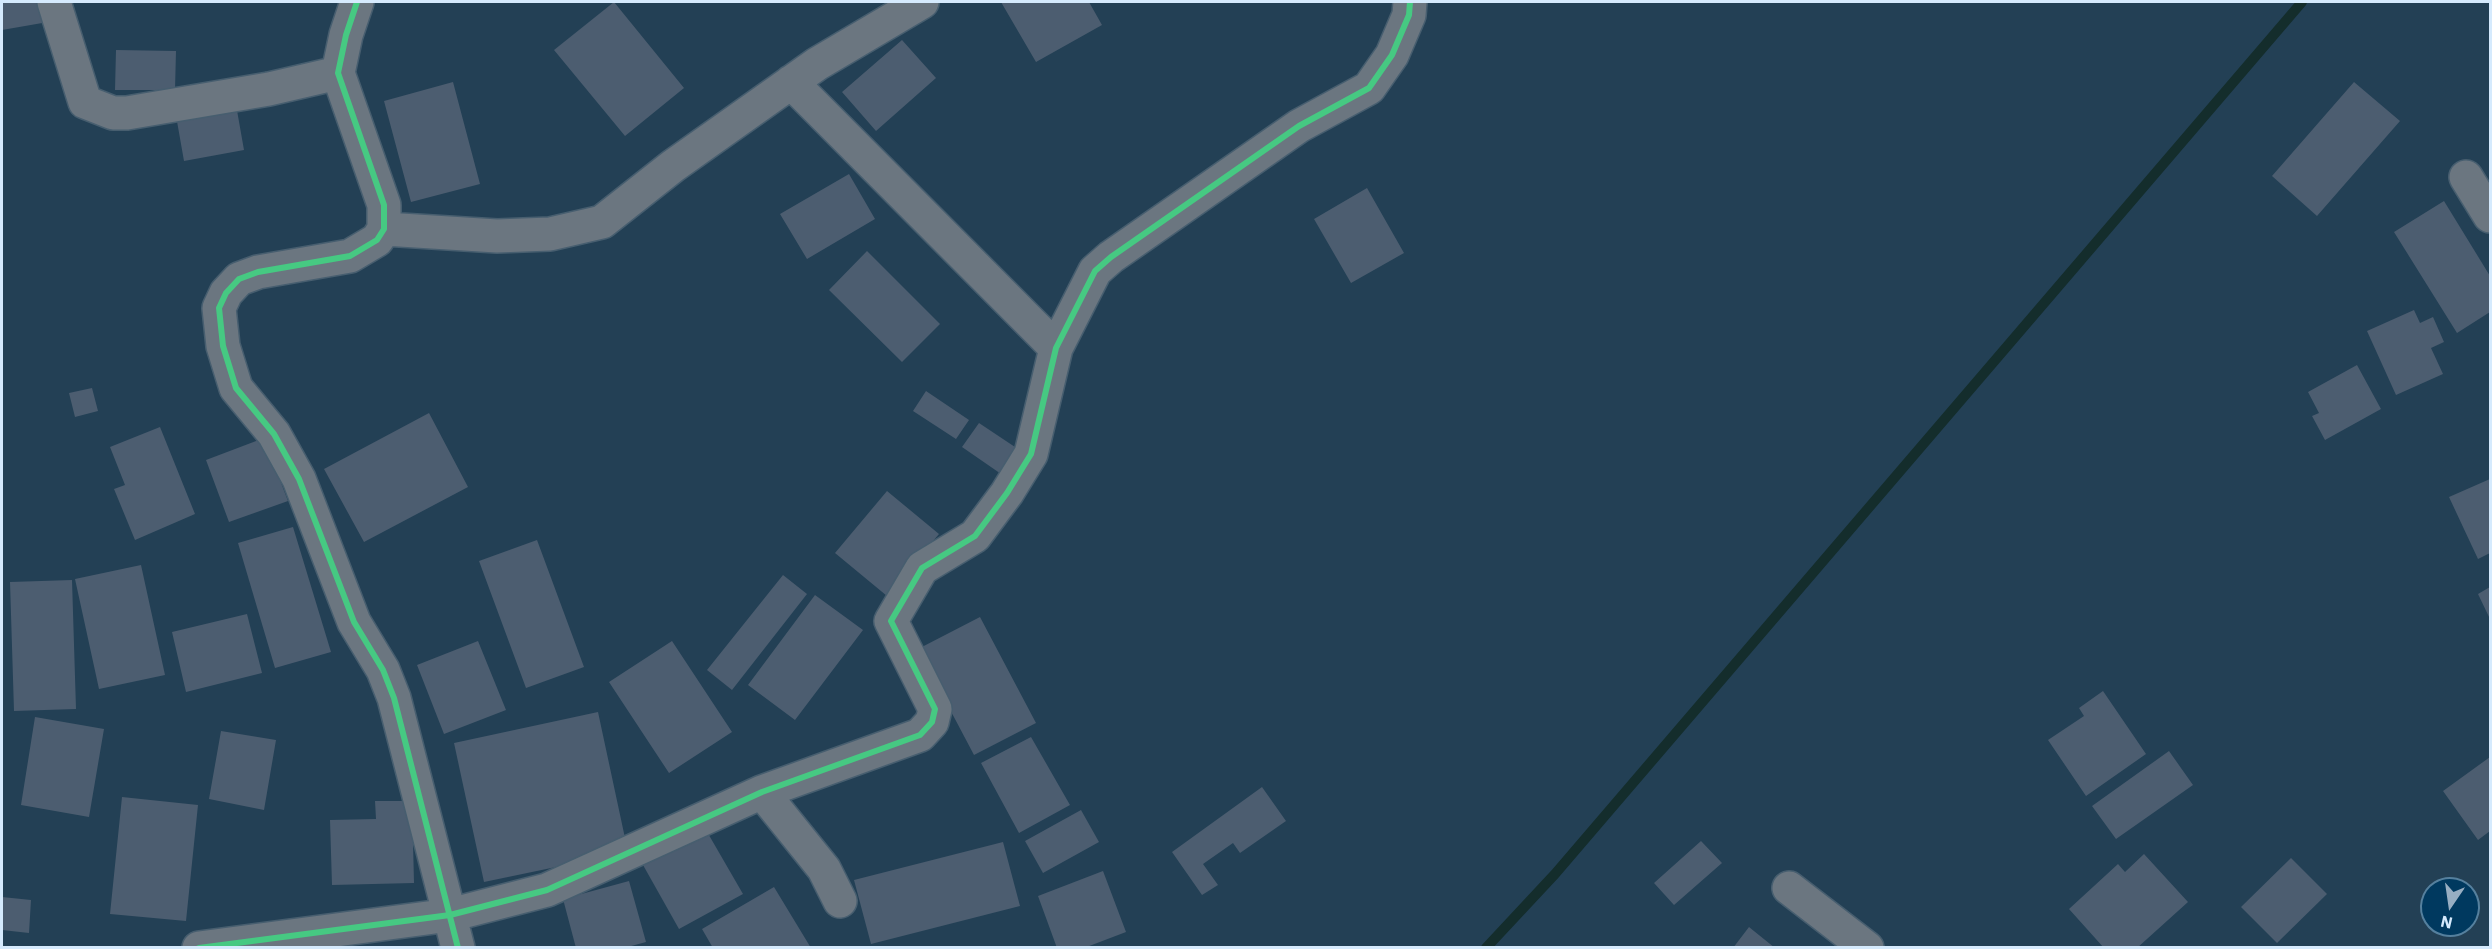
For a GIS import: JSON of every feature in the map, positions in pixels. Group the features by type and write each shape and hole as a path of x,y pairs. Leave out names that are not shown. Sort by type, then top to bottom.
{"street":[{"path":"54,2 86,102 112,113 127,113 268,89 338,73"},
{"path":"357,2 346,35 338,73 384,206 384,229 377,240 350,256 258,272 239,279 226,293 219,308 223,346 236,388 274,434 299,478 354,622 383,670 394,698 458,948"},
{"path":"384,229 497,236 550,234 602,222 673,166 790,82 922,2"},
{"path":"198,948 450,915 547,890 762,792 920,735 932,722 935,709 891,621 922,568 975,536 1007,493 1031,454 1056,348 1095,271 1111,257 1299,126 1369,88 1392,55 1409,15 1410,2"},
{"path":"790,82 1056,348"},
{"path":"2466,177 2490,216"},
{"path":"762,792 824,868 840,901"},
{"path":"1789,888 1867,948"}],"building":[{"path":"2,2 44,2 48,22 2,30"},
{"path":"614,2 684,88 625,136 554,50"},
{"path":"1001,2 1089,2 1102,25 1036,62"},
{"path":"902,40 936,78 876,131 842,92"},
{"path":"116,50 176,51 175,90 115,90"},
{"path":"453,82 480,184 411,202 384,101"},
{"path":"2354,82 2400,121 2317,216 2272,176"},
{"path":"235,99 244,150 184,161 175,110"},
{"path":"849,174 875,219 807,259 780,214"},
{"path":"1367,188 1404,253 1351,283 1314,219"},
{"path":"2444,201 2490,276 2490,312 2457,333 2394,232"},
{"path":"867,251 940,324 902,362 829,290"},
{"path":"2414,310 2420,323 2433,317 2444,342 2431,348 2443,374 2396,395 2367,331"},
{"path":"2357,365 2381,409 2325,440 2312,416 2319,413 2308,392"},
{"path":"92,388 98,411 75,417 69,393"},
{"path":"926,391 969,420 956,439 913,411"},
{"path":"429,413 468,487 364,542 324,469"},
{"path":"979,423 1021,451 1004,476 962,447"},
{"path":"160,427 195,514 135,540 114,489 125,485 110,447"},
{"path":"264,438 288,501 229,522 206,460"},
{"path":"2490,479 2490,553 2478,559 2449,497"},
{"path":"887,491 939,534 887,596 835,553"},
{"path":"293,527 331,652 275,668 238,543"},
{"path":"537,540 584,667 526,688 479,561"},
{"path":"141,565 165,675 99,689 75,579"},
{"path":"783,575 807,594 732,690 707,670"},
{"path":"72,580 76,709 14,711 10,582"},
{"path":"2490,587 2490,619 2478,594"},
{"path":"815,595 863,630 795,720 748,685"},
{"path":"247,614 262,673 186,692 172,632"},
{"path":"980,617 1036,723 974,755 918,649"},
{"path":"478,641 506,710 444,734 417,665"},
{"path":"672,641 732,732 669,773 609,682"},
{"path":"2103,691 2146,754 2086,796 2048,740 2084,716 2079,708"},
{"path":"598,712 628,852 484,882 454,743"},
{"path":"35,717 104,729 89,817 21,805"},
{"path":"221,731 276,740 264,810 209,799"},
{"path":"1031,737 1070,805 1019,833 981,763"},
{"path":"2169,751 2193,785 2116,839 2092,806"},
{"path":"2490,757 2490,831 2478,840 2443,791"},
{"path":"1262,787 1286,821 1240,853 1233,843 1203,864 1218,885 1202,895 1172,852"},
{"path":"122,797 198,805 186,921 110,914"},
{"path":"375,801 412,801 414,883 332,885 330,820 376,819"},
{"path":"1081,810 1099,842 1043,873 1025,841"},
{"path":"706,830 743,894 679,929 643,865"},
{"path":"1701,841 1722,863 1674,905 1654,883"},
{"path":"1003,842 1020,906 871,944 854,880"},
{"path":"2144,854 2188,902 2137,948 2104,948 2069,909 2118,864 2125,872"},
{"path":"2291,858 2327,894 2277,943 2241,907"},
{"path":"1103,871 1126,932 1084,948 1057,948 1038,896"},
{"path":"629,881 646,942 624,948 576,948 563,899"},
{"path":"774,887 811,948 713,948 702,929"},
{"path":"2,897 31,900 29,933 2,930"},
{"path":"1749,927 1775,948 1733,948"}],"waterway":[{"path":"1486,948 1555,874 2302,2"}],"cycle path":[{"path":"357,2 346,35 338,73 384,205 384,229 377,240 350,256 258,272 239,279 226,293 219,308 223,346 236,388 274,434 299,479 354,622 383,670 394,698 458,948"},
{"path":"199,948 450,915 547,890 762,792 920,735 932,722 935,709 891,621 922,568 975,536 1007,493 1031,454 1056,348 1095,271 1111,257 1299,126 1369,88 1392,55 1409,15 1410,2"}]}
